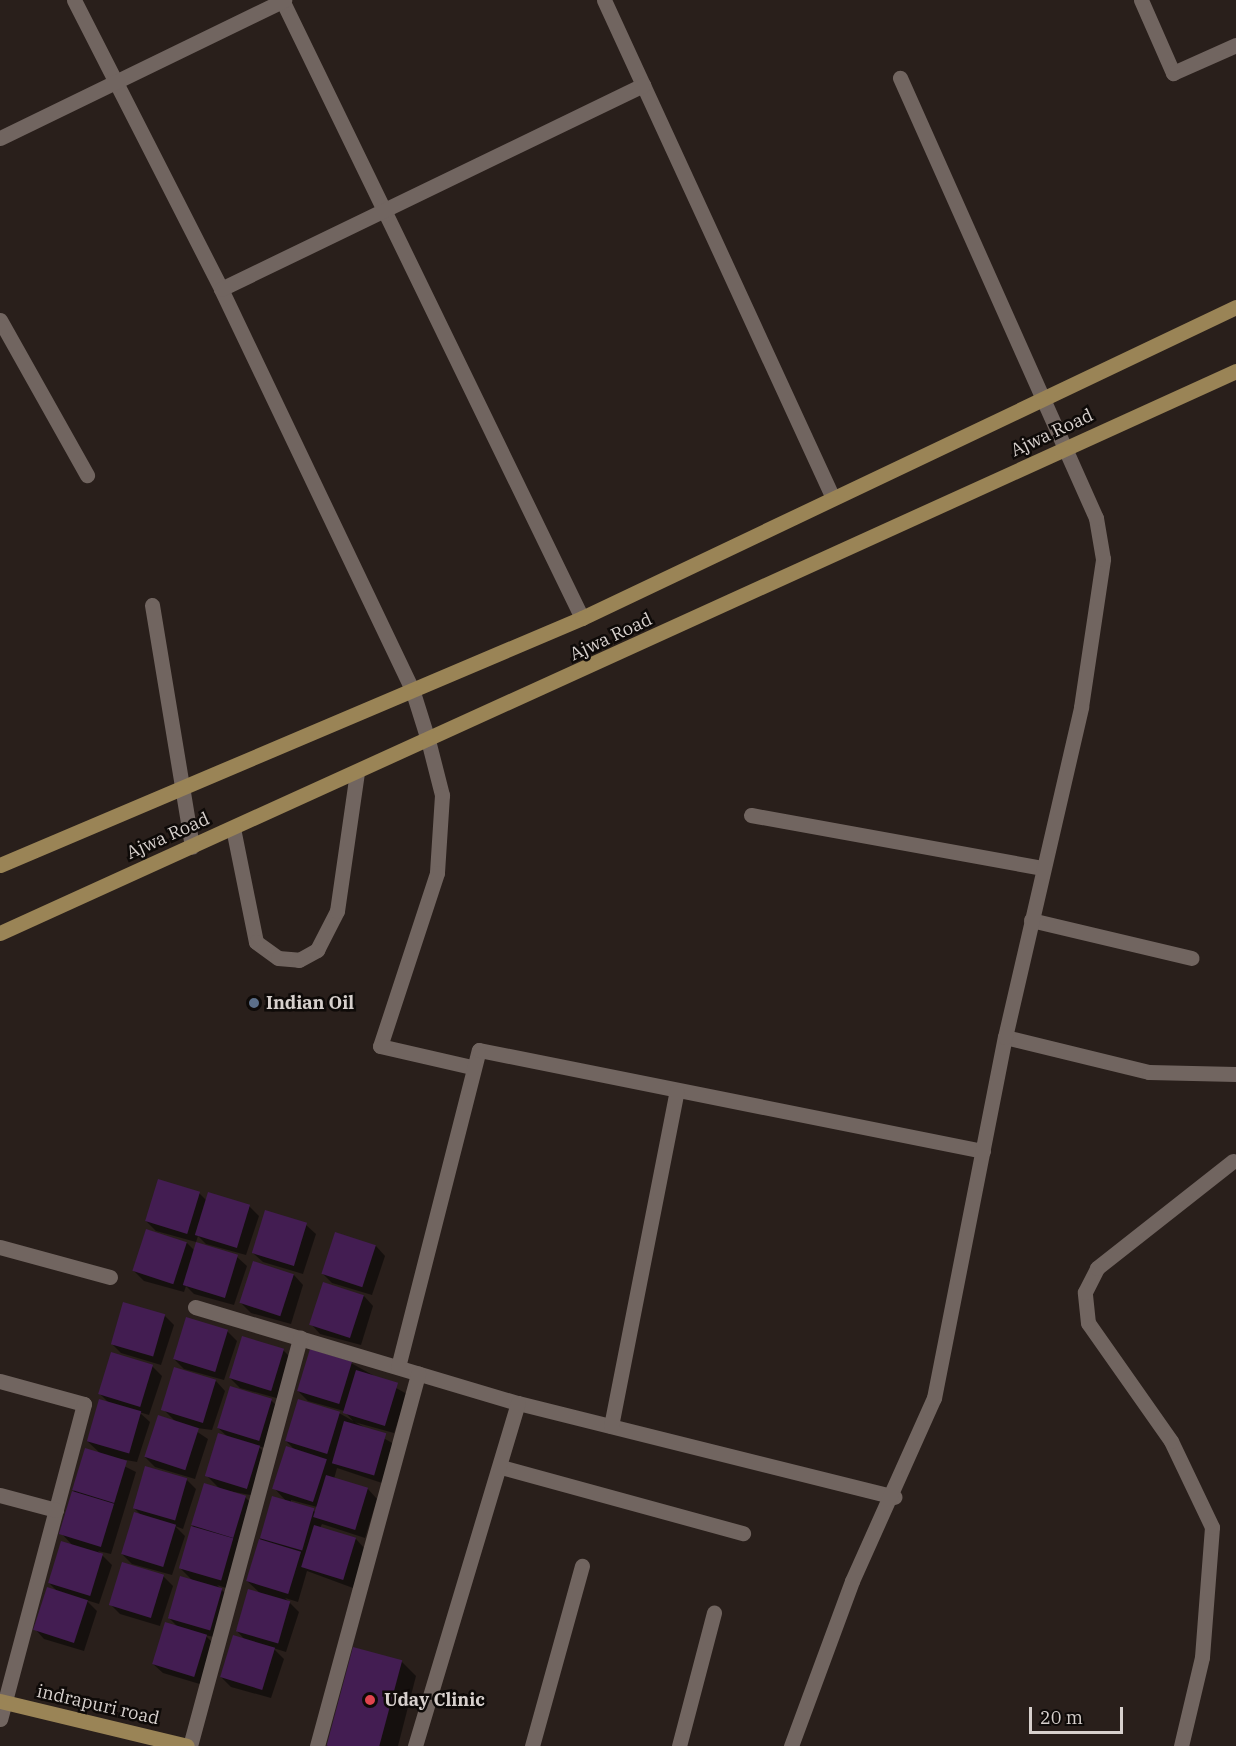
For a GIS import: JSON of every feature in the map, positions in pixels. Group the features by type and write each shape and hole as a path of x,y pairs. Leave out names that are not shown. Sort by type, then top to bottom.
{"main road":[{"name":"Ajwa Road","path":"0,865 582,618 833,498 1041,403 1236,307"},
{"name":"Ajwa Road","path":"0,933 1236,371"},
{"name":"indrapuri road","path":"2,1702 189,1746"}],"street":[{"path":"75,0 221,289 411,689 428,740 442,795 437,873 380,1046 472,1067"},
{"path":"0,138 283,0 390,212 582,618"},
{"path":"604,0 833,498"},
{"path":"1141,0 1173,73 1236,45"},
{"path":"791,1746 852,1581 894,1497 934,1398 1005,1037 1081,707 1103,559 1096,518 1041,403 900,78"},
{"path":"221,289 390,212 643,85"},
{"path":"0,320 87,475"},
{"path":"152,606 192,846"},
{"path":"233,828 256,942 278,958 299,960 317,950 337,911 357,772"},
{"path":"751,815 1043,868"},
{"path":"1031,920 1192,958"},
{"path":"1005,1037 1149,1072 1236,1074"},
{"path":"398,1367 474,1056 486,1049 677,1091 983,1151"},
{"path":"611,1426 677,1091"},
{"path":"1181,1746 1202,1657 1212,1527 1171,1441 1088,1323 1085,1292 1097,1268 1233,1161"},
{"path":"0,1247 110,1277"},
{"path":"195,1307 519,1403 894,1497"},
{"path":"189,1746 300,1338"},
{"path":"317,1746 418,1373"},
{"path":"0,1381 84,1404 2,1702 0,1719"},
{"path":"415,1746 519,1403"},
{"path":"501,1467 743,1533"},
{"path":"0,1495 56,1510"},
{"path":"532,1746 582,1566"},
{"path":"679,1746 714,1613"}],"building":[{"path":"158,1179 200,1192 187,1234 145,1221"},
{"path":"208,1192 250,1205 237,1248 195,1235"},
{"path":"265,1210 307,1223 294,1266 252,1253"},
{"path":"146,1229 187,1242 173,1284 132,1271"},
{"path":"335,1232 376,1245 362,1287 321,1274"},
{"path":"196,1242 238,1255 225,1298 183,1285"},
{"path":"253,1261 294,1274 280,1316 239,1303"},
{"path":"323,1282 364,1295 350,1338 309,1325"},
{"path":"123,1302 165,1314 153,1356 111,1344"},
{"path":"186,1317 228,1330 215,1372 173,1359"},
{"path":"242,1336 284,1349 271,1391 229,1378"},
{"path":"310,1349 352,1362 339,1404 297,1391"},
{"path":"111,1352 153,1365 140,1407 98,1394"},
{"path":"174,1367 216,1380 203,1423 161,1410"},
{"path":"356,1370 398,1383 385,1426 343,1413"},
{"path":"230,1386 272,1399 259,1441 217,1428"},
{"path":"99,1399 141,1411 129,1453 87,1441"},
{"path":"298,1399 340,1412 327,1454 285,1441"},
{"path":"158,1415 199,1428 185,1470 144,1457"},
{"path":"344,1421 386,1433 374,1475 332,1463"},
{"path":"218,1433 260,1446 247,1489 205,1476"},
{"path":"286,1446 327,1459 313,1502 272,1489"},
{"path":"85,1448 127,1461 114,1503 72,1490"},
{"path":"145,1466 187,1478 175,1520 133,1508"},
{"path":"326,1475 368,1488 355,1530 313,1517"},
{"path":"204,1483 246,1496 233,1538 191,1525"},
{"path":"72,1491 114,1504 101,1547 59,1534"},
{"path":"272,1496 314,1508 302,1550 260,1538"},
{"path":"134,1512 176,1525 163,1567 121,1554"},
{"path":"314,1525 356,1538 343,1580 301,1567"},
{"path":"191,1526 233,1538 221,1580 179,1568"},
{"path":"259,1539 301,1552 288,1594 246,1581"},
{"path":"61,1541 103,1554 90,1596 48,1583"},
{"path":"122,1562 164,1575 151,1618 109,1605"},
{"path":"180,1576 222,1588 210,1630 168,1618"},
{"path":"47,1587 88,1600 74,1643 33,1630"},
{"path":"248,1589 290,1601 278,1643 236,1631"},
{"path":"165,1622 207,1635 194,1677 152,1664"},
{"path":"233,1635 275,1648 262,1690 220,1677"},
{"path":"353,1647 402,1660 379,1746 327,1746"}],"place":[{"name":"Indian Oil","path":"254,1003"},
{"name":"Uday Clinic","path":"370,1700"}]}
